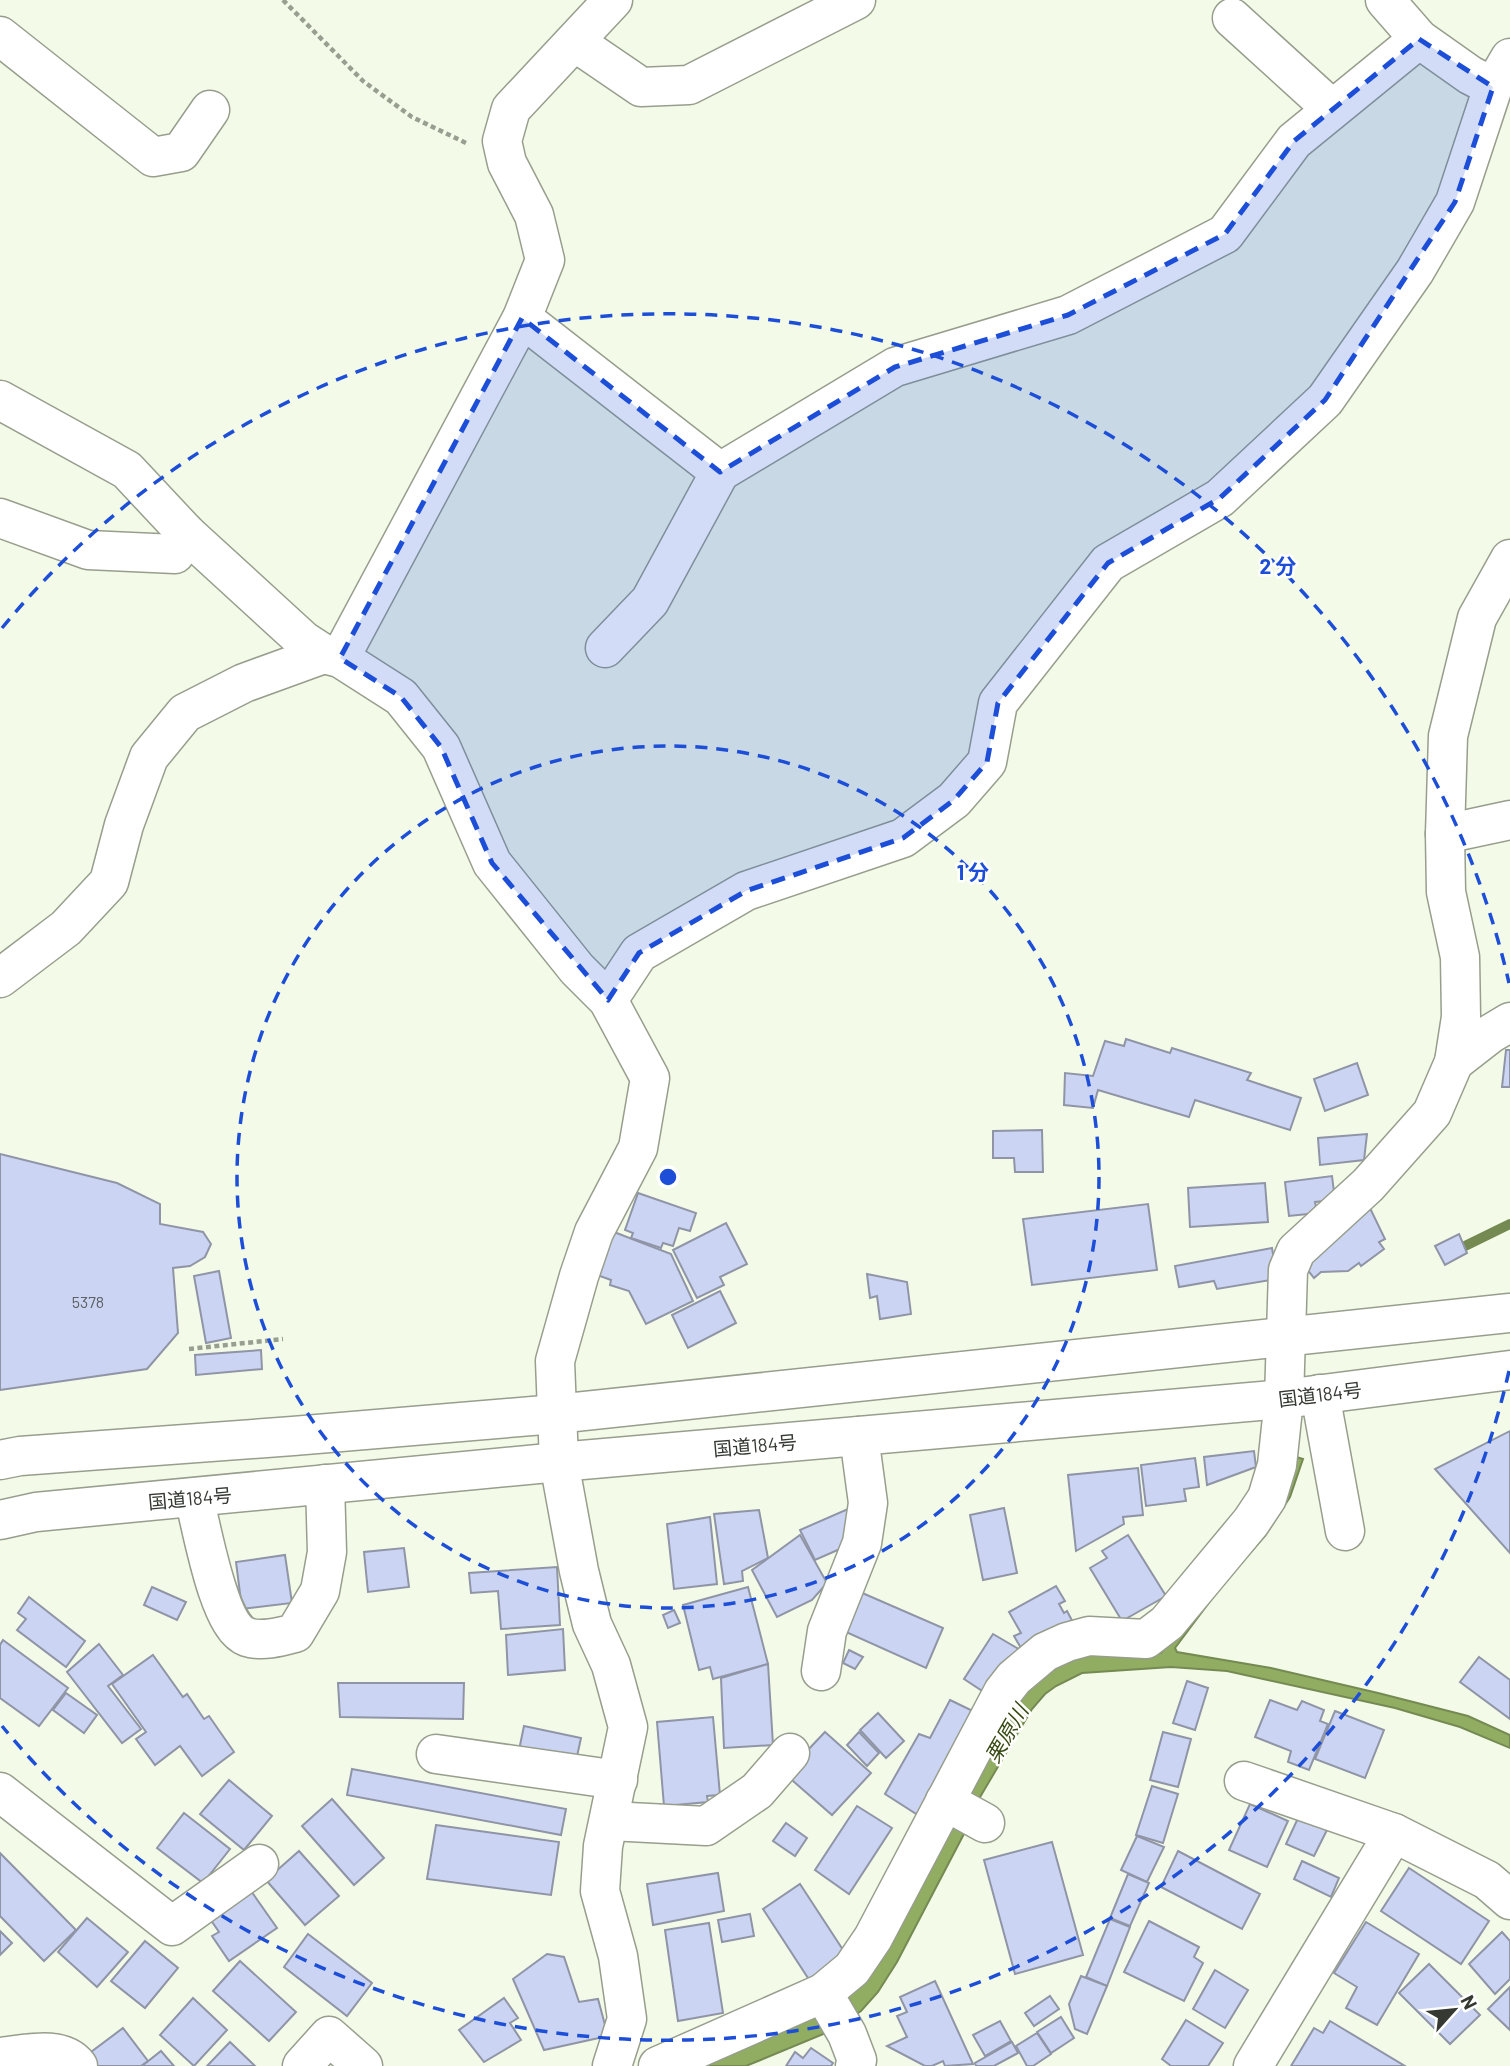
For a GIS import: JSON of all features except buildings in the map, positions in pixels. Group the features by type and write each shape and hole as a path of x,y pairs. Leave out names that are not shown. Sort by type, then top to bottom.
{"main road":[{"path":"0,978 66,928 110,882 124,825 149,757 184,713 244,683 332,656 522,318 545,260 534,215 508,163 502,141 511,109 613,0"},
{"path":"575,42 641,88 689,85 856,0"},
{"path":"608,1000 639,953 746,891 903,838 954,800 986,762 998,703 1108,564 1220,498 1325,400 1415,271 1455,202 1502,72 1470,75 1419,39 1385,0"},
{"path":"1232,18 1332,109"},
{"path":"0,36 153,157 181,152 210,110"},
{"path":"605,648 650,601 720,472 895,368 1068,315 1225,234 1294,141 1419,39"},
{"path":"522,318 720,472"},
{"path":"0,400 127,470 186,533 304,641 401,697 441,747 492,863 577,969 608,1000 650,1078 638,1148 594,1232 573,1293 555,1361 559,1462 579,1571 592,1624 611,1665 628,1727 603,1846 600,1891 618,1956 627,2019 612,2066"},
{"path":"0,519 88,550 175,554 186,533"},
{"path":"1345,1531 1285,1336 1287,1270 1296,1251 1368,1185 1432,1114 1454,1062 1461,1017 1460,957 1446,892 1448,736 1477,618 1510,559"},
{"path":"1445,834 1510,820"},
{"path":"1454,1062 1510,1022"},
{"path":"0,1460 20,1456 556,1414 1510,1313"},
{"name":"国道184号","path":"0,1520 36,1512 325,1484 1302,1397 1510,1370"},
{"path":"658,2066 838,2024 852,1969 964,1811 1003,1692 1014,1678 1034,1661 1067,1642 1089,1636 1146,1639 1167,1623 1251,1522 1266,1498 1302,1397"},
{"path":"821,1671 827,1631 862,1543 868,1503 859,1436"},
{"path":"194,1498 219,1599 234,1628 246,1637 271,1639 295,1633 320,1591 327,1552 325,1484"},
{"path":"610,1821 706,1826 757,1791 790,1753"},
{"path":"436,1754 618,1780"},
{"path":"1244,1781 1394,1833 1488,1880 1510,1900"},
{"path":"0,1792 172,1926 259,1864"},
{"path":"1253,2066 1394,1833"},
{"path":"302,2066 329,2036 363,2066"},
{"path":"0,2057 53,2052 72,2059 78,2066"}],"path":[{"path":"283,0 363,81 412,117 508,163"},
{"path":"189,1349 283,1339"}],"highlighted area":[{"path":"1419,39 1493,87 1455,202 1325,400 1220,498 1108,563 998,703 987,762 954,800 903,838 746,891 639,953 608,1000 492,863 441,747 401,697 340,658 522,318 720,472 895,367 1068,315 1225,234 1294,141"}],"water":[{"name":"栗原川","path":"1289,1455 1303,1459 1290,1497 1265,1536 1223,1584 1175,1648 1177,1652 1271,1668 1468,1716 1510,1735 1510,1748 1460,1727 1395,1708 1227,1671 1171,1667 1082,1673 1056,1686 1032,1709 973,1809 966,1830 897,1962 878,1992 861,2011 833,2030 746,2066 690,2066 820,2011 1013,1699 1067,1656 1144,1650 1161,1653 1220,1575"}],"waterway":[{"path":"1465,1246 1510,1224"}]}
